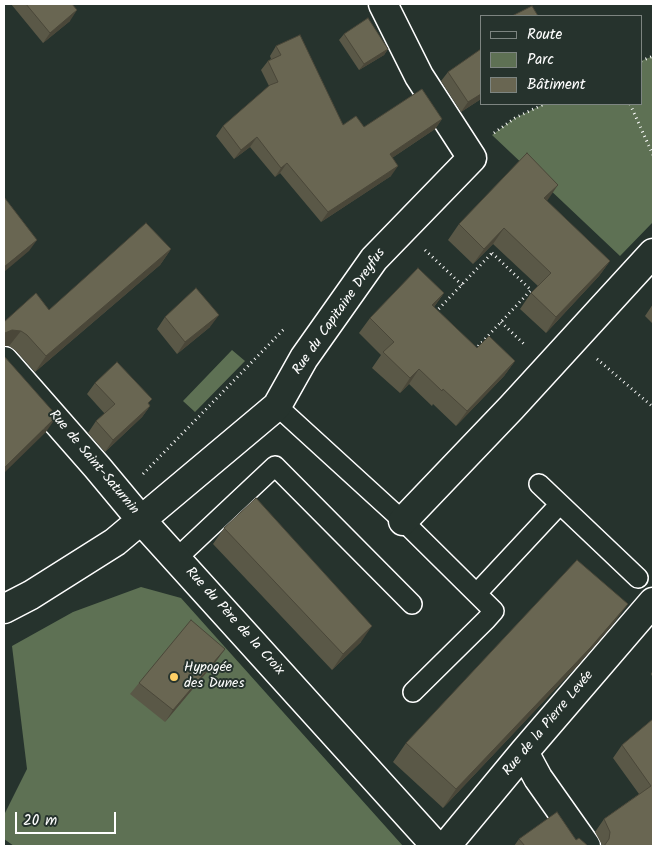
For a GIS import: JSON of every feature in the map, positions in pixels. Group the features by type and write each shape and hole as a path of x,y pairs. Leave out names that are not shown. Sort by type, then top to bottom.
{"street":[{"name":"Rue du Capitaine Dreyfus","path":"142,521 277,406 304,358 374,259 472,158 418,76 383,4"},
{"path":"403,521 653,253"},
{"name":"Rue de Saint-Saturnin","path":"4,361 98,467 142,521"},
{"path":"4,609 32,595 115,542 142,521"},
{"name":"Rue du Père de la Croix","path":"142,521 436,846"},
{"name":"Rue de la Pierre Levée","path":"446,846 653,602"},
{"path":"524,752 538,778 586,846"}],"lane":[{"path":"277,406 403,521 494,610 413,692"},
{"path":"176,559 275,466 412,604"},
{"path":"539,484 638,578"},
{"path":"477,593 560,504"}],"path":[{"path":"630,105 653,155"},
{"path":"403,229 462,285"},
{"path":"492,253 531,290 470,355 430,318 462,285 492,253"},
{"path":"574,338 653,407"}],"green space":[{"path":"653,56 653,222 620,256 492,135 515,118 542,105 642,105 642,61"},
{"path":"232,350 245,361 195,412 183,401"},
{"path":"141,587 181,598 403,846 14,846 4,839 4,815 27,769 12,646 73,612"}],"building":[{"path":"26,4 72,4 77,10 50,33"},
{"path":"532,6 537,15 514,15"},
{"path":"368,18 388,49 364,64 344,34"},
{"path":"300,35 343,125 356,116 364,127 422,89 442,119 390,154 398,166 328,212 287,163 281,168 257,137 241,150 223,126 270,85 278,82 268,61 281,55 276,46"},
{"path":"480,50 480,95 468,102 448,72"},
{"path":"527,153 558,185 544,198 610,261 556,317 531,293 551,273 504,228 484,249 459,224"},
{"path":"4,197 37,240 4,267"},
{"path":"146,223 171,249 46,356 21,331 12,330 4,335 4,322 36,293 49,310"},
{"path":"418,268 444,293 432,305 477,348 489,336 515,361 467,411 419,369 410,378 383,352 394,342 370,318"},
{"path":"196,288 219,315 185,342 165,317"},
{"path":"4,356 57,416 4,468"},
{"path":"117,362 152,399 148,403 150,406 113,440 96,421 115,404 95,383"},
{"path":"256,498 372,626 343,654 224,528"},
{"path":"577,560 628,604 591,647 456,789 406,743"},
{"name":"Hypogée des Dunes","path":"191,620 225,649 173,710 139,683"},
{"path":"653,719 653,846 604,846 609,839 610,832 604,819 651,786 622,745"},
{"path":"557,812 576,840 579,838 588,846 525,846 519,839"}],"place":[{"name":"Hypogée des Dunes","path":"174,677"}]}
